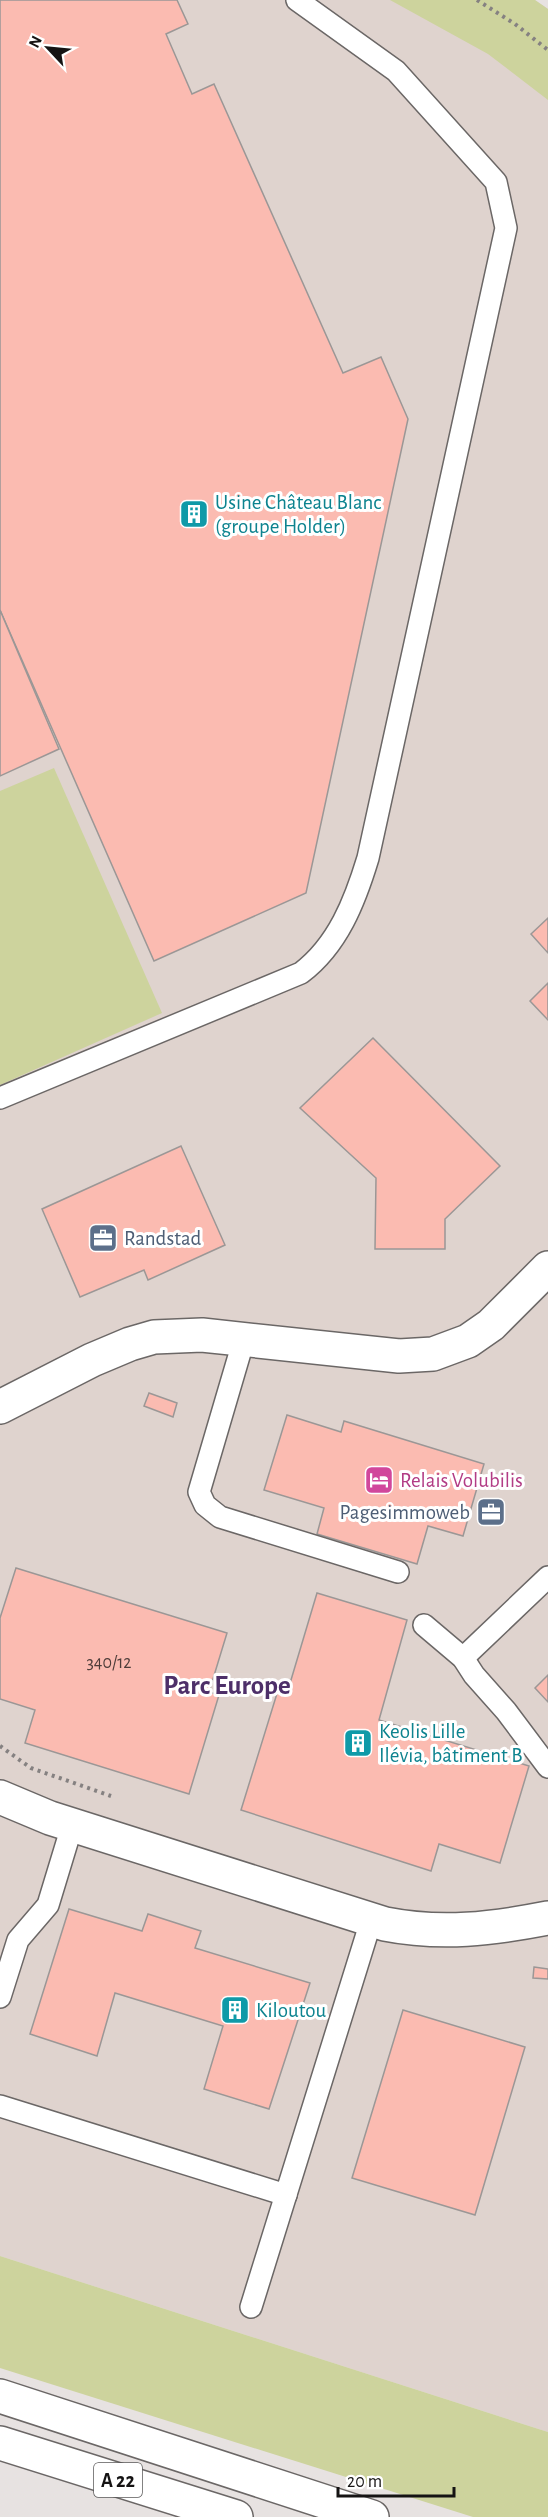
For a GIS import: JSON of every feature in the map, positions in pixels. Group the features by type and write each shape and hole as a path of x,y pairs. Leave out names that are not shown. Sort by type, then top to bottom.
{"main road":[{"path":"0,1407 79,1366 130,1344 181,1334 399,1356 434,1354 468,1341 491,1325 548,1268"},
{"path":"0,1797 72,1826 370,1921 409,1929 457,1931 548,1918"},
{"path":"0,2396 372,2517"},
{"name":"A 22","path":"0,2443 236,2517"}],"lane":[{"path":"0,1098 301,973 316,961 336,934 359,888 368,858 506,228 496,182 396,71 297,0"},
{"path":"244,1339 199,1492 205,1505 220,1517 398,1572"},
{"path":"463,1658 548,1577"},
{"path":"424,1625 463,1658 548,1767"},
{"path":"0,1997 18,1940 48,1905 72,1826"},
{"path":"251,2307 370,1921"},
{"path":"0,2106 286,2195"}],"path":[{"path":"477,0 515,24 548,50"},
{"path":"0,1746 32,1768 114,1797"}],"shaded area":[{"path":"0,0 535,0 548,9 548,2432 0,2256"}],"green space":[{"path":"390,0 535,0 548,9 548,100 488,54"},
{"path":"54,768 162,1013 0,1085 0,791"},
{"path":"0,2256 548,2432 548,2517 473,2517 0,2368"}],"building":[{"name":"Usine Château Blanc (groupe Holder)","path":"0,0 177,0 188,24 166,34 192,94 214,84 343,373 381,357 408,419 306,893 154,961 0,610"},
{"path":"0,610 59,749 0,776"},
{"path":"548,918 548,953 531,934"},
{"path":"548,983 548,1020 530,1001"},
{"path":"373,1038 500,1166 445,1219 445,1249 375,1249 376,1178 300,1108"},
{"path":"181,1146 225,1245 148,1280 144,1270 80,1297 42,1209"},
{"path":"149,1393 177,1403 173,1417 144,1406"},
{"path":"287,1415 341,1432 344,1421 484,1464 463,1536 428,1526 417,1564 317,1534 324,1508 264,1490"},
{"path":"16,1568 227,1633 209,1692 219,1695 189,1794 25,1743 35,1710 0,1699 0,1618"},
{"name":"Keolis Lille Ilévia, bâtiment B","path":"317,1593 407,1620 379,1720 529,1766 500,1863 439,1844 431,1871 241,1810 279,1687 288,1690"},
{"path":"548,1675 548,1702 535,1688"},
{"name":"Kiloutou","path":"69,1909 142,1931 148,1914 201,1931 195,1948 310,1983 269,2109 204,2089 223,2026 115,1993 97,2056 30,2034"},
{"path":"534,1967 548,1969 548,1979 533,1978"},
{"path":"403,2010 525,2047 475,2215 352,2178"}],"place":[{"name":"Usine Château Blanc (groupe Holder)","path":"194,514"},
{"name":"Randstad","path":"103,1238"},
{"name":"Relais Volubilis","path":"379,1480"},
{"name":"Pagesimmoweb","path":"491,1512"},
{"name":"Keolis Lille Ilévia, bâtiment B","path":"358,1743"},
{"name":"Kiloutou","path":"235,2010"}],"district":[{"name":"Parc Europe","path":"227,1685"}]}
